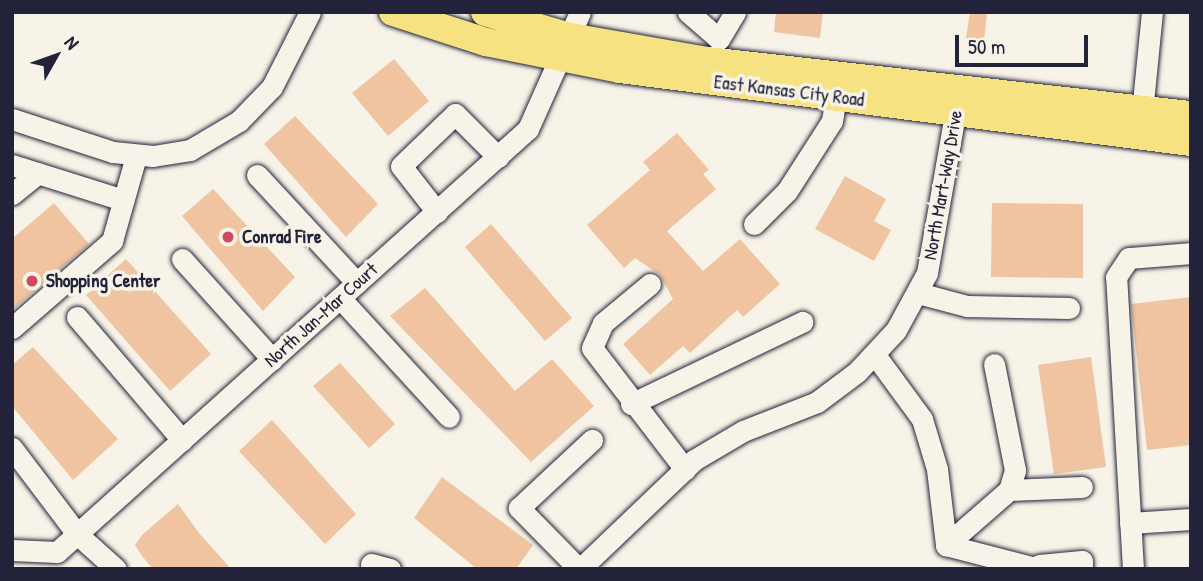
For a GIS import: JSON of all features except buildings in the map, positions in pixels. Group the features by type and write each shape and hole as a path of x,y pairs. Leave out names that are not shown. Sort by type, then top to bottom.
{"main road":[{"name":"East Kansas City Road","path":"393,12 571,36 718,50 957,101"},
{"name":"East Kansas City Road","path":"485,12 571,36 836,96 957,101 1141,124 1191,142"},
{"name":"East Kansas City Road","path":"1141,124 1191,114"}],"street":[{"path":"12,119 136,156 190,150 239,121 286,66 310,12"},
{"path":"688,12 718,50 735,12"},
{"path":"1141,124 1152,12"},
{"name":"North Jan-Mar Court","path":"56,560 77,534 528,129 571,36"},
{"path":"754,224 787,191 832,121 836,96"},
{"name":"North Mart-Way Drive","path":"579,569 684,469 743,431 817,402 875,355 918,293 936,233 957,101"},
{"path":"437,212 401,166 455,114 498,157"},
{"path":"12,328 112,241 136,156"},
{"path":"12,165 123,200"},
{"path":"12,194 38,173"},
{"path":"257,174 356,283"},
{"path":"1133,569 1116,277 1129,258 1191,253"},
{"path":"182,259 272,359"},
{"path":"650,284 603,323 592,348 631,404 684,469"},
{"path":"918,293 967,306 1069,309"},
{"path":"340,298 449,418"},
{"path":"77,317 182,440"},
{"path":"631,404 802,322"},
{"path":"875,355 922,419 937,469 946,545"},
{"path":"946,545 1009,490 1015,470 994,364"},
{"path":"579,569 519,508 592,440"},
{"path":"12,449 77,534 116,569"},
{"path":"1009,490 1082,487"},
{"path":"1130,523 1191,519"},
{"path":"946,545 987,560 1039,567 1082,561 1082,569"},
{"path":"12,550 56,560"}],"place":[{"name":"Conrad Fire","path":"228,237"},
{"name":"Shopping Center","path":"32,281"}]}
